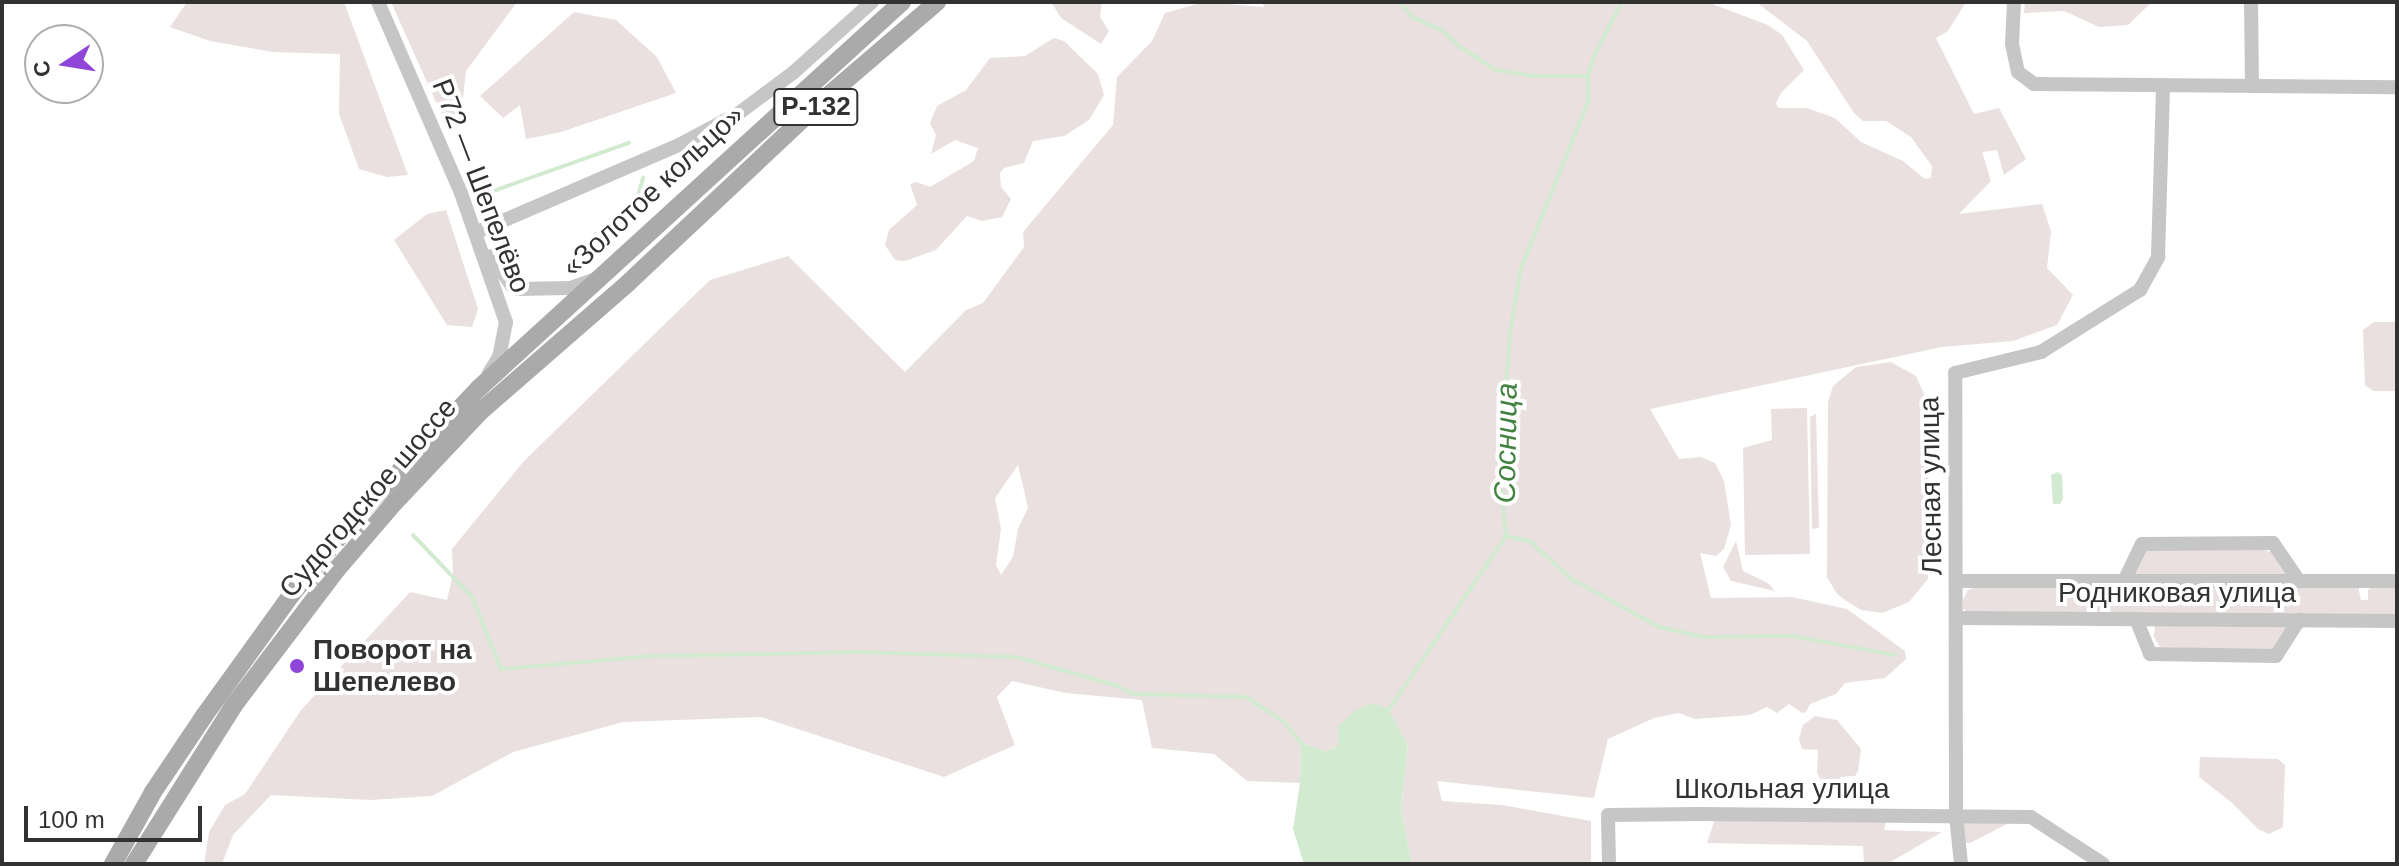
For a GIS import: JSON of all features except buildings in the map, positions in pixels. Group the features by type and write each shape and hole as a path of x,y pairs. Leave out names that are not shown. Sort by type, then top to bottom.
{"main road":[{"name":"«Золотое кольцо»","path":"478,389 774,115 902,2"},
{"name":"«Золотое кольцо»","path":"700,216 824,99 937,2"},
{"name":"Судогодское шоссе","path":"134,864 234,705 338,568 395,502 481,411 700,216"},
{"name":"Судогодское шоссе","path":"113,864 153,792 292,594 353,520 478,389"}],"street":[{"name":"Р72 — Шепелёво","path":"378,2 477,232 506,322 499,357 478,389"},
{"path":"602,277 570,288 518,289 497,268 477,232 681,144 739,113 794,72 872,2"},
{"path":"2014,2 2012,44 2018,72 2034,84 2397,87"},
{"path":"2251,2 2252,85"},
{"name":"Лесная улица","path":"1961,864 1956,816 1958,581 1955,373 2041,352 2140,290 2158,257 2163,85"},
{"path":"2124,581 2142,544 2273,543 2299,581"},
{"name":"Родниковая улица","path":"1958,581 2397,581"},
{"name":"Родниковая улица","path":"1957,618 2397,621"},
{"path":"2136,619 2150,654 2276,656 2299,620"},
{"name":"Школьная улица","path":"1609,864 1608,815 2031,817 2103,864"}],"shaded area":[{"path":"187,2 344,2 408,175 387,177 359,169 339,114 340,54 273,52 210,41 170,27"},
{"path":"391,2 517,2 466,71 461,116 444,120"},
{"path":"1051,2 1102,2 1100,17 1109,31 1101,44 1061,18"},
{"path":"1204,2 1264,7 1262,2 1707,2 1768,25 1782,35 1804,70 1781,93 1776,103 1778,108 1807,108 1835,118 1861,142 1903,161 1925,179 1931,178 1932,166 1911,137 1886,121 1863,121 1854,113 1807,41 1756,2 1966,2 1948,31 1936,38 1974,114 1999,108 2026,159 2004,175 1997,150 1982,152 1991,181 1959,214 2042,204 2051,232 2047,268 2073,295 2057,325 2013,341 1942,347 1650,409 1679,459 1701,457 1715,463 1724,481 1731,525 1724,549 1716,556 1700,553 1711,598 1792,597 1847,609 1905,651 1906,659 1885,678 1845,683 1836,694 1810,704 1802,713 1789,704 1777,713 1767,707 1750,715 1695,719 1679,713 1654,718 1608,739 1594,798 1437,781 1442,801 1502,805 1591,821 1591,864 1412,864 1401,809 1408,745 1338,746 1327,751 1301,743 1300,783 1247,781 1214,754 1152,748 1142,700 1066,693 1012,681 997,697 1015,745 944,777 761,717 623,722 513,752 432,796 370,800 271,795 233,835 222,864 204,864 209,832 225,805 245,794 301,710 410,592 447,600 453,574 452,549 523,462 710,280 788,256 905,372 966,310 983,303 1024,247 1023,232 1113,125 1117,77 1152,41 1165,13","holes":["1018,465 1028,508 1018,529 1013,557 1001,575 996,565 1001,529 995,498"]},
{"path":"2025,2 2152,2 2128,25 2099,27 2064,11 2024,13"},
{"path":"574,12 616,20 657,57 676,93 561,132 526,139 520,105 503,118 480,96"},
{"path":"1054,38 1064,41 1098,74 1104,95 1089,120 1064,136 1033,141 1024,163 1004,168 1000,173 1001,187 1011,199 1002,217 982,221 967,216 936,250 905,261 895,260 885,245 889,230 917,205 910,184 916,182 930,187 974,161 978,148 955,140 931,154 936,135 930,123 937,106 966,90 990,58 1025,56"},
{"path":"446,210 478,309 472,327 447,325 394,240 427,214"},
{"path":"2374,322 2397,322 2397,391 2373,391 2365,385 2363,330"},
{"path":"1891,362 1916,376 1928,403 1928,579 1909,602 1882,613 1861,610 1845,600 1837,594 1827,577 1828,402 1833,386 1856,367"},
{"path":"1807,408 1810,554 1745,555 1743,448 1772,440 1771,409"},
{"path":"1816,414 1819,528 1812,529 1810,417"},
{"path":"2058,472 2062,475 2063,499 2060,504 2053,504 2051,475"},
{"path":"1736,541 1743,571 1768,583 1775,591 1731,581 1723,567"},
{"path":"2148,549 2263,549 2272,553 2287,574 2284,579 2134,575 2141,554"},
{"path":"1980,584 2358,586 2361,600 2368,600 2368,590 2374,585 2397,585 2397,616 1971,615 1963,609 1963,600 1967,591"},
{"path":"2155,622 2286,625 2288,631 2271,651 2160,647 2154,637"},
{"path":"1374,703 1388,709 1408,745 1401,809 1412,864 1304,864 1293,829 1300,783 1301,743 1327,751 1338,746 1338,726 1357,709"},
{"path":"1815,716 1837,720 1861,749 1858,771 1855,776 1840,777 1837,791 1826,792 1817,772 1818,750 1802,749 1799,739 1803,725"},
{"path":"2200,757 2278,759 2285,765 2283,827 2269,834 2258,829 2231,802 2199,777"},
{"path":"1715,819 1886,822 1884,830 1942,832 1887,864 1864,864 1863,846 1707,843"},
{"path":"2015,820 1970,843 1965,843 1962,821"}],"waterway":[{"path":"1400,2 1412,17 1443,31 1459,46 1496,70 1534,76 1588,76"},
{"name":"Сосница","path":"1387,712 1506,536 1500,478 1510,332 1521,268 1588,102 1588,76 1594,56 1622,2"},
{"path":"496,190 629,143"},
{"path":"579,250 639,193 643,178"},
{"path":"413,535 472,597 501,669 654,656 859,652 1016,657 1118,686 1133,694 1246,697 1284,722 1302,744"},
{"path":"1506,536 1531,542 1570,578 1659,627 1704,637 1792,636 1895,655"}],"place":[{"name":"Поворот на Шепелево","path":"297,666"}]}
